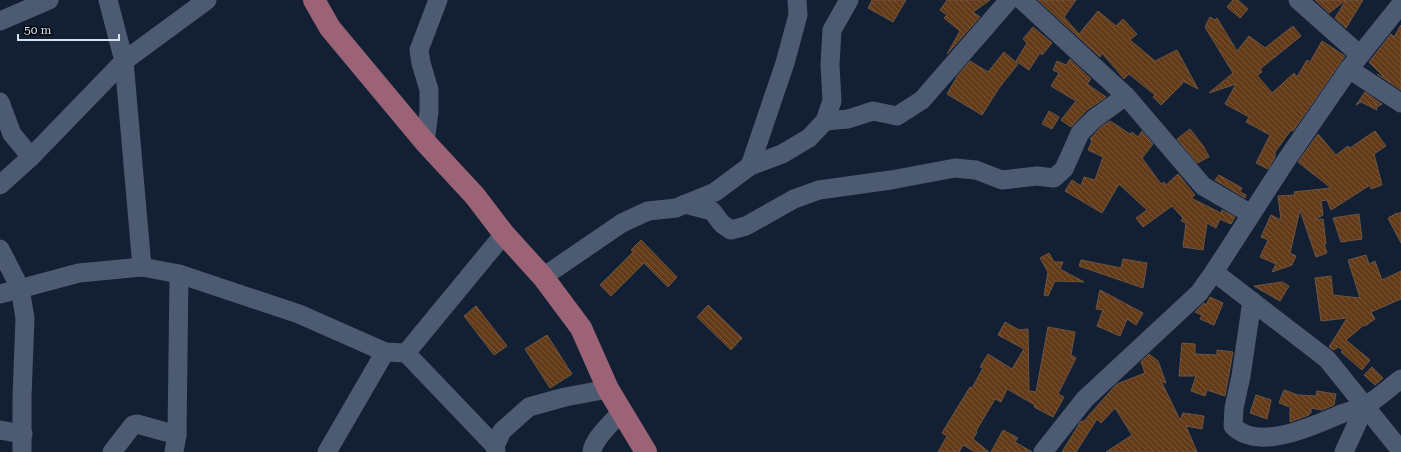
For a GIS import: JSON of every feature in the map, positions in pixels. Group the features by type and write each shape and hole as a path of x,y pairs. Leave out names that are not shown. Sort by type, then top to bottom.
{"main road":[{"path":"314,0 330,28 425,142 475,196 504,234 543,277 581,328 608,388 644,451"}],"street":[{"path":"0,21 49,0"},
{"path":"108,0 124,61 142,267"},
{"path":"425,142 429,112 429,90 421,63 419,50 438,0"},
{"path":"750,166 785,62 798,15 797,0"},
{"path":"543,277 622,223 648,211 676,208 715,192 750,166 782,154 809,138 825,121 832,101 830,65 832,30 850,0"},
{"path":"825,121 848,119 873,111 897,116 922,100 1009,0"},
{"path":"1022,0 1126,96 1203,186 1251,214"},
{"path":"1298,0 1355,62 1401,103"},
{"path":"0,185 31,157 124,61 202,2"},
{"path":"1043,452 1085,399 1199,293 1355,62 1401,4"},
{"path":"685,204 712,211 722,224 730,230 746,226 794,199 820,190 891,180 955,168 976,170 1002,180 1037,176 1054,178 1064,169 1080,133 1095,118 1126,96"},
{"path":"0,102 12,134 31,157"},
{"path":"406,353 504,234"},
{"path":"0,249 20,288 25,318 22,443"},
{"path":"0,294 79,272 142,267 179,274 300,314 385,352 406,353 495,449 502,431 529,407 565,397 608,388"},
{"path":"1214,272 1327,359 1401,451"},
{"path":"112,452 133,425 137,424 175,443 179,274"},
{"path":"1252,301 1241,376 1234,408 1233,426 1238,432 1251,437 1263,439 1280,438 1296,434 1347,412 1365,406 1401,379"},
{"path":"327,452 385,352"},
{"path":"1344,452 1365,406"},
{"path":"592,452 592,448 597,440 621,412"},
{"path":"0,430 22,443"}],"building":[{"path":"872,0 906,0 893,22 868,8"},
{"path":"947,0 990,0 973,12 980,17 947,54 960,31 944,18 947,15 940,10"},
{"path":"1038,0 1076,0 1064,17 1079,34 1098,11 1116,26 1123,19 1137,34 1130,40 1155,61 1177,50 1198,89 1181,80 1183,83 1161,105 1153,97 1155,95 1129,74 1124,79 1102,53 1100,57"},
{"path":"1233,0 1238,0 1248,9 1240,18 1227,7"},
{"path":"1315,0 1346,0 1329,13"},
{"path":"1346,0 1363,0 1346,28 1335,18"},
{"path":"1210,17 1215,20 1217,18 1237,51 1249,36 1265,48 1293,26 1301,36 1260,69 1262,72 1257,75 1272,93 1294,73 1297,77 1307,60 1310,62 1322,41 1345,56 1293,131 1291,130 1275,152 1275,157 1268,169 1256,163 1270,135 1246,122 1249,117 1225,104 1236,84 1209,93 1233,73 1205,27"},
{"path":"1401,25 1401,90 1377,74 1382,77 1383,76 1369,62 1391,34 1394,37"},
{"path":"1033,27 1052,43 1042,55 1040,53 1029,70 1016,61 1027,43 1023,39"},
{"path":"1004,52 1018,64 999,88 982,115 947,94 958,75 970,61 988,72"},
{"path":"1070,59 1091,79 1087,84 1106,97 1087,110 1071,127 1061,120 1076,101 1051,86 1059,73 1053,70 1057,61 1066,65"},
{"path":"1365,92 1382,104 1378,107 1375,102 1377,110 1361,102 1356,105"},
{"path":"1049,111 1059,117 1052,129 1042,124"},
{"path":"1110,121 1130,134 1132,132 1138,137 1142,131 1153,144 1142,158 1161,184 1164,182 1166,185 1178,174 1195,195 1191,198 1221,213 1222,210 1235,217 1231,224 1220,219 1216,228 1207,223 1203,250 1183,247 1186,223 1181,221 1183,218 1172,206 1143,227 1136,218 1147,210 1119,184 1102,213 1065,191 1072,180 1081,186 1084,177 1095,180 1103,157 1088,150 1092,141 1090,139 1102,126"},
{"path":"1190,129 1204,147 1209,157 1197,163 1177,139"},
{"path":"1375,131 1386,146 1374,154 1382,185 1371,189 1370,185 1331,210 1327,200 1321,201 1323,215 1314,220 1323,219 1326,244 1324,244 1327,253 1316,257 1300,210 1290,253 1296,256 1292,265 1272,272 1276,264 1260,257 1268,240 1261,237 1271,215 1281,220 1278,196 1295,195 1294,192 1331,188 1298,162 1318,134 1336,155 1348,146 1350,148"},
{"path":"1219,175 1242,188 1240,192 1246,195 1245,198 1215,180"},
{"path":"1401,212 1401,243 1388,218"},
{"path":"1359,214 1362,239 1341,242 1333,218"},
{"path":"641,240 677,277 668,287 644,263 611,296 600,285 633,252 631,250"},
{"path":"1049,253 1054,262 1063,262 1060,269 1084,282 1055,281 1048,296 1044,295 1048,272 1040,258"},
{"path":"1366,255 1369,264 1375,261 1382,280 1401,271 1401,299 1371,312 1375,319 1365,326 1364,325 1346,340 1370,360 1362,370 1341,352 1343,350 1338,347 1334,350 1329,347 1347,318 1321,321 1315,278 1331,276 1333,295 1360,298 1348,260"},
{"path":"1123,259 1147,263 1143,288 1079,266 1081,260 1121,268"},
{"path":"1282,282 1289,286 1280,301 1254,286"},
{"path":"1100,290 1143,313 1136,325 1127,319 1120,336 1097,326 1103,310 1096,309"},
{"path":"1210,297 1223,303 1214,325 1200,319 1202,315 1195,312 1204,303 1206,305"},
{"path":"708,305 742,338 731,350 697,317"},
{"path":"476,306 507,346 494,355 464,316"},
{"path":"1005,322 1019,330 1028,329 1029,391 1036,392 1048,327 1075,332 1071,355 1076,358 1058,394 1064,397 1053,417 1034,407 1035,405 1007,389 1001,402 995,399 976,431 977,432 973,439 989,452 975,452 963,445 959,452 938,452 947,436 942,433 970,387 972,388 983,368 980,367 988,354 1012,369 1024,349 998,335"},
{"path":"547,335 572,374 550,388 525,349"},
{"path":"1182,343 1195,344 1195,354 1217,355 1217,350 1233,352 1225,396 1207,390 1205,396 1191,391 1196,376 1179,376"},
{"path":"1149,354 1158,361 1166,383 1161,381 1180,420 1183,413 1204,416 1202,429 1186,426 1197,452 1106,452 1132,435 1115,408 1101,423 1097,419 1076,452 1062,452 1081,421 1083,422 1117,384 1145,373 1141,362"},
{"path":"1372,367 1383,378 1375,385 1364,375"},
{"path":"1284,390 1298,395 1316,396 1317,391 1336,394 1334,405 1322,410 1311,408 1311,413 1309,413 1309,415 1290,422 1290,407 1279,403"},
{"path":"1256,395 1271,400 1267,419 1250,413"},
{"path":"1003,430 1018,438 1015,442 1032,452 991,452"}]}
